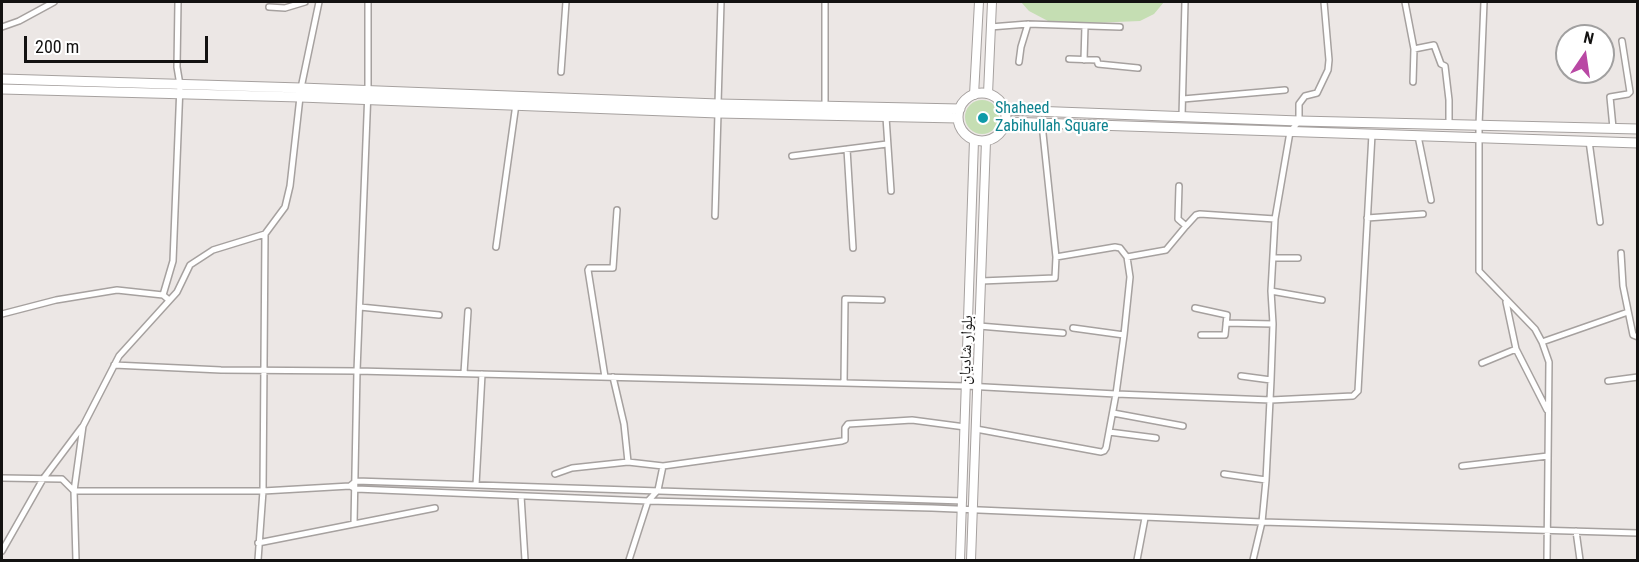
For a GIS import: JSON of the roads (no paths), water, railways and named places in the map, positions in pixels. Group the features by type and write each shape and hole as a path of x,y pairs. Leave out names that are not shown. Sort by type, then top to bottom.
{"highway":[{"path":"2,79 180,90"},
{"path":"2,89 300,92 718,108 886,117 959,113"},
{"path":"988,94 995,97 1005,110 1006,122 999,134 986,141 974,140 963,132 959,113 966,100 974,95 988,94"},
{"path":"367,95 516,104 718,108 825,106 959,113"},
{"path":"1005,110 1299,121 1638,129"},
{"path":"1006,122 1638,143"}],"main road":[{"path":"974,95 979,2"},
{"path":"988,94 992,2"},
{"name":"بلوار شادیان","path":"960,561 974,140"},
{"name":"بلوار شادیان","path":"970,561 986,141"}],"street":[{"path":"2,27 19,21 54,2"},
{"path":"163,296 173,261 180,90 177,67 178,2"},
{"path":"269,7 285,8 304,2"},
{"path":"2,551 44,479 83,426 119,357 177,292 190,265 213,250 265,234 285,207 291,186 300,92 319,2"},
{"path":"354,524 353,487 356,481 368,2"},
{"path":"561,72 566,2"},
{"path":"715,216 721,2"},
{"path":"825,2 825,106"},
{"path":"1182,116 1185,2"},
{"path":"1253,561 1262,522 1266,480 1271,400 1273,324 1271,291 1275,219 1290,132 1299,121 1299,104 1305,96 1317,93 1328,70 1324,2"},
{"path":"1405,2 1414,49 1413,82"},
{"path":"1484,2 1479,125 1481,138 1479,271 1534,329 1542,342 1549,362 1547,561"},
{"path":"1019,62 1028,24"},
{"path":"990,27 1028,24 1120,27"},
{"path":"1084,60 1085,26"},
{"path":"1613,128 1610,97 1630,92 1622,41"},
{"path":"1414,49 1434,45 1441,64 1445,66 1449,124"},
{"path":"1069,59 1097,60 1098,64 1138,68"},
{"path":"1183,99 1285,90"},
{"path":"496,247 516,104"},
{"path":"886,117 891,191"},
{"path":"981,281 1055,278 1056,257 1042,124"},
{"path":"114,365 221,370 357,371 977,386 1271,400 1356,395 1372,134"},
{"path":"1418,136 1431,200"},
{"path":"1589,141 1600,222"},
{"path":"792,156 888,144"},
{"path":"847,149 854,248"},
{"path":"1179,186 1178,219 1186,226"},
{"path":"605,377 588,270 589,268 614,268 617,210"},
{"path":"1367,218 1423,214"},
{"path":"1127,257 1166,250 1196,215 1275,219"},
{"path":"258,561 263,491 265,234"},
{"path":"976,429 1101,452 1106,448 1124,335 1130,278 1127,257 1115,247 1056,257"},
{"path":"1621,253 1623,286 1628,312 1633,335 1638,337"},
{"path":"1273,258 1298,258"},
{"path":"2,314 56,300 117,290 163,296 169,300"},
{"path":"1271,291 1322,300"},
{"path":"844,382 845,299 882,300"},
{"path":"1506,300 1516,350 1548,412"},
{"path":"360,307 439,315"},
{"path":"1195,308 1227,315 1225,335 1201,335"},
{"path":"464,374 468,311"},
{"path":"1542,342 1628,312"},
{"path":"1226,323 1273,324"},
{"path":"979,326 1063,333"},
{"path":"1073,328 1124,335"},
{"path":"1482,363 1516,350"},
{"path":"477,485 482,374"},
{"path":"1241,376 1271,380"},
{"path":"613,377 624,424 628,462"},
{"path":"1608,381 1638,377"},
{"path":"1113,413 1183,426"},
{"path":"555,474 572,468 628,462 663,466 842,441 845,440 845,428 848,424 912,420 965,427"},
{"path":"76,561 74,491 83,426"},
{"path":"1109,432 1156,438"},
{"path":"1462,466 1548,456"},
{"path":"629,561 648,501 658,490 663,466"},
{"path":"1224,474 1266,480"},
{"path":"2,478 62,479 74,491 263,491 353,487 648,501 963,505"},
{"path":"356,481 658,490 963,505 973,510 1145,518 1638,533"},
{"path":"521,496 525,561"},
{"path":"258,543 435,508"},
{"path":"1137,561 1145,518"},
{"path":"1576,531 1580,561"}],"place":[{"name":"Shaheed Zabihullah Square","path":"983,118"}]}
